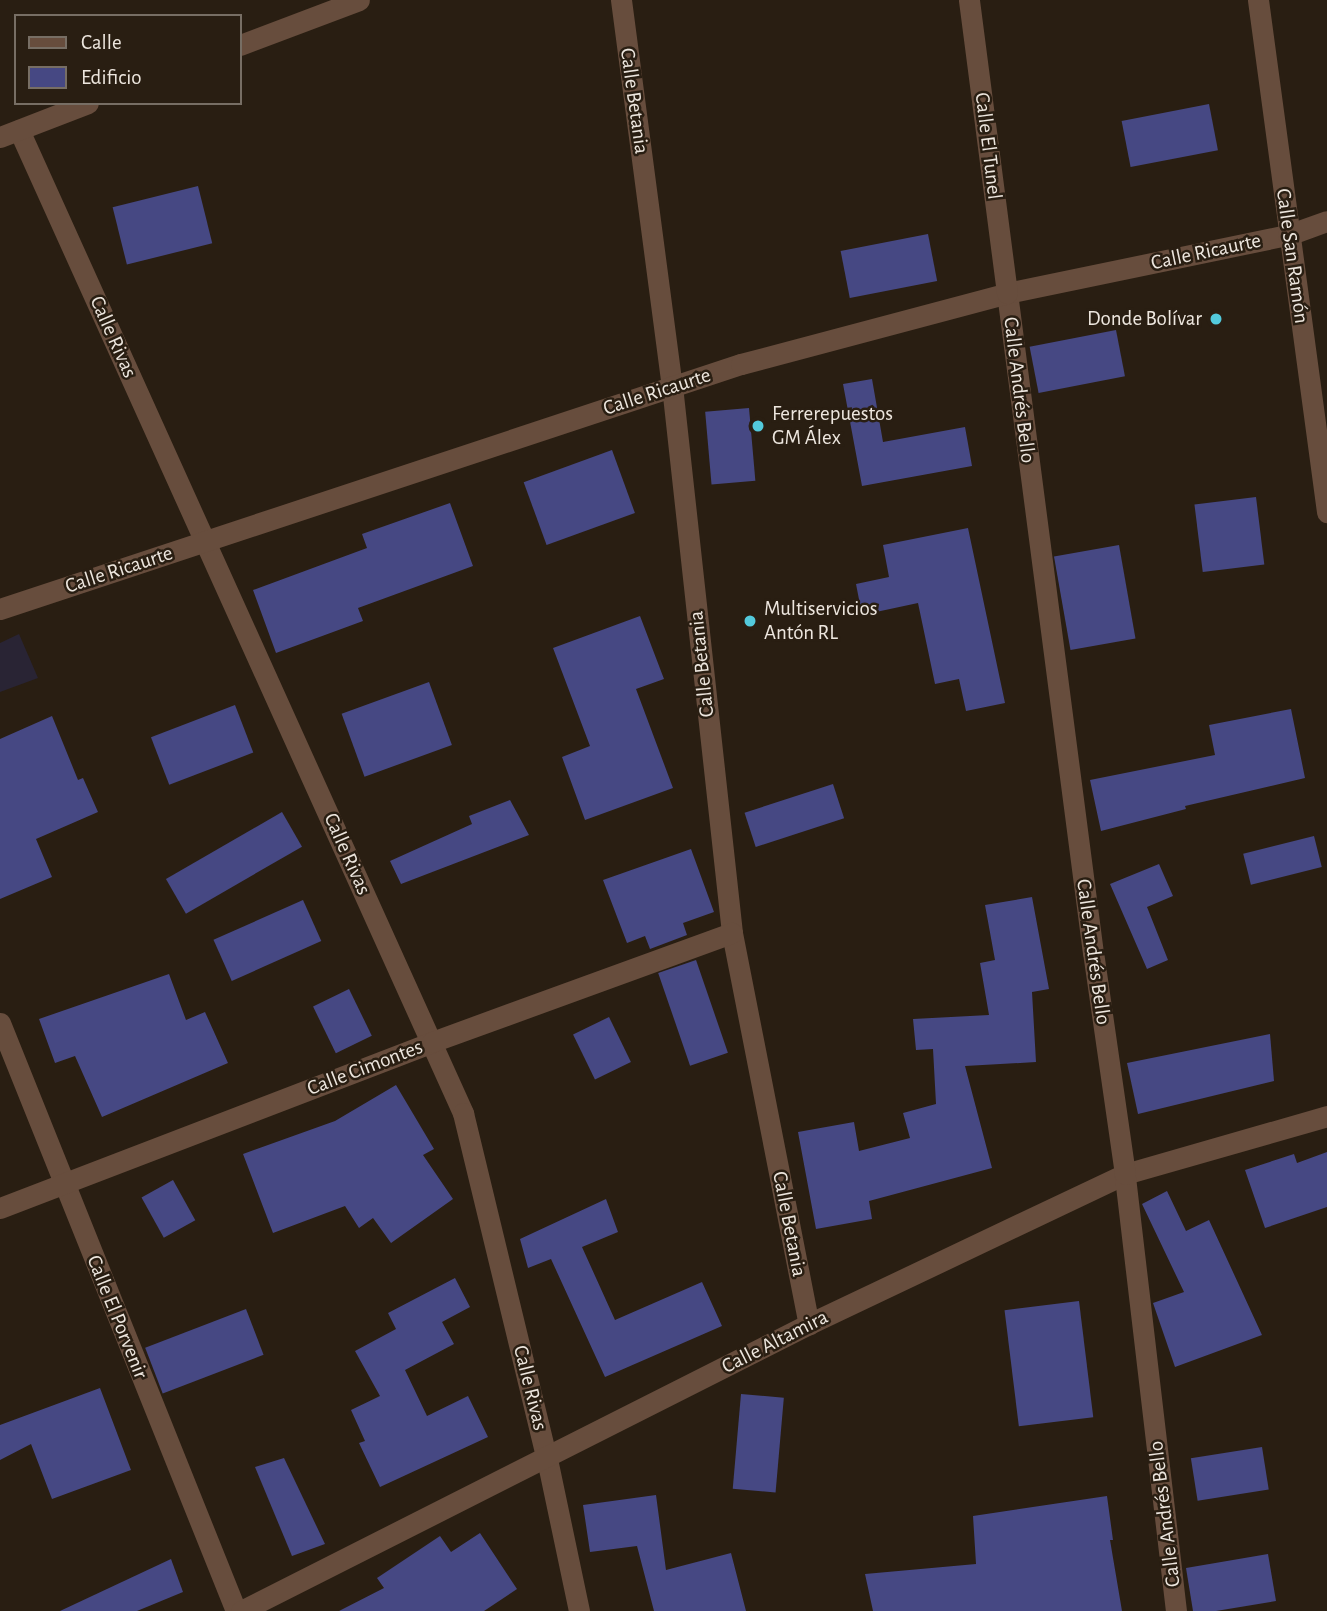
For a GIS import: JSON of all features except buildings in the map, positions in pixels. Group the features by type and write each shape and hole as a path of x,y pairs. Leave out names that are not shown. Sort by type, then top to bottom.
{"street":[{"path":"242,44 359,0"},
{"name":"Calle Betania","path":"621,0 672,386 732,933 809,1324"},
{"name":"Calle El Tunel","path":"969,0 1007,293"},
{"name":"Calle San Ramón","path":"1258,0 1327,512"},
{"path":"10,133 83,105"},
{"name":"Calle Rivas","path":"10,133 205,541 463,1113 547,1459 579,1611"},
{"name":"Calle Ricaurte","path":"0,609 741,365 1007,293 1288,235 1327,222"},
{"name":"Calle Andrés Bello","path":"1007,293 1091,939 1125,1174 1176,1611"},
{"name":"Calle Cimontes","path":"0,1208 432,1042 732,933"},
{"name":"Calle El Porvenir","path":"0,1023 63,1185 239,1611"},
{"name":"Calle Altamira","path":"239,1611 547,1459 809,1324 1125,1174 1327,1116"}],"shaded area":[{"path":"19,634 38,678 0,692 0,643"}],"place":[{"name":"Donde Bolívar","path":"1216,319"},
{"name":"Ferrerepuestos GM Álex","path":"758,426"},
{"name":"Multiservicios Antón RL","path":"750,621"}]}
